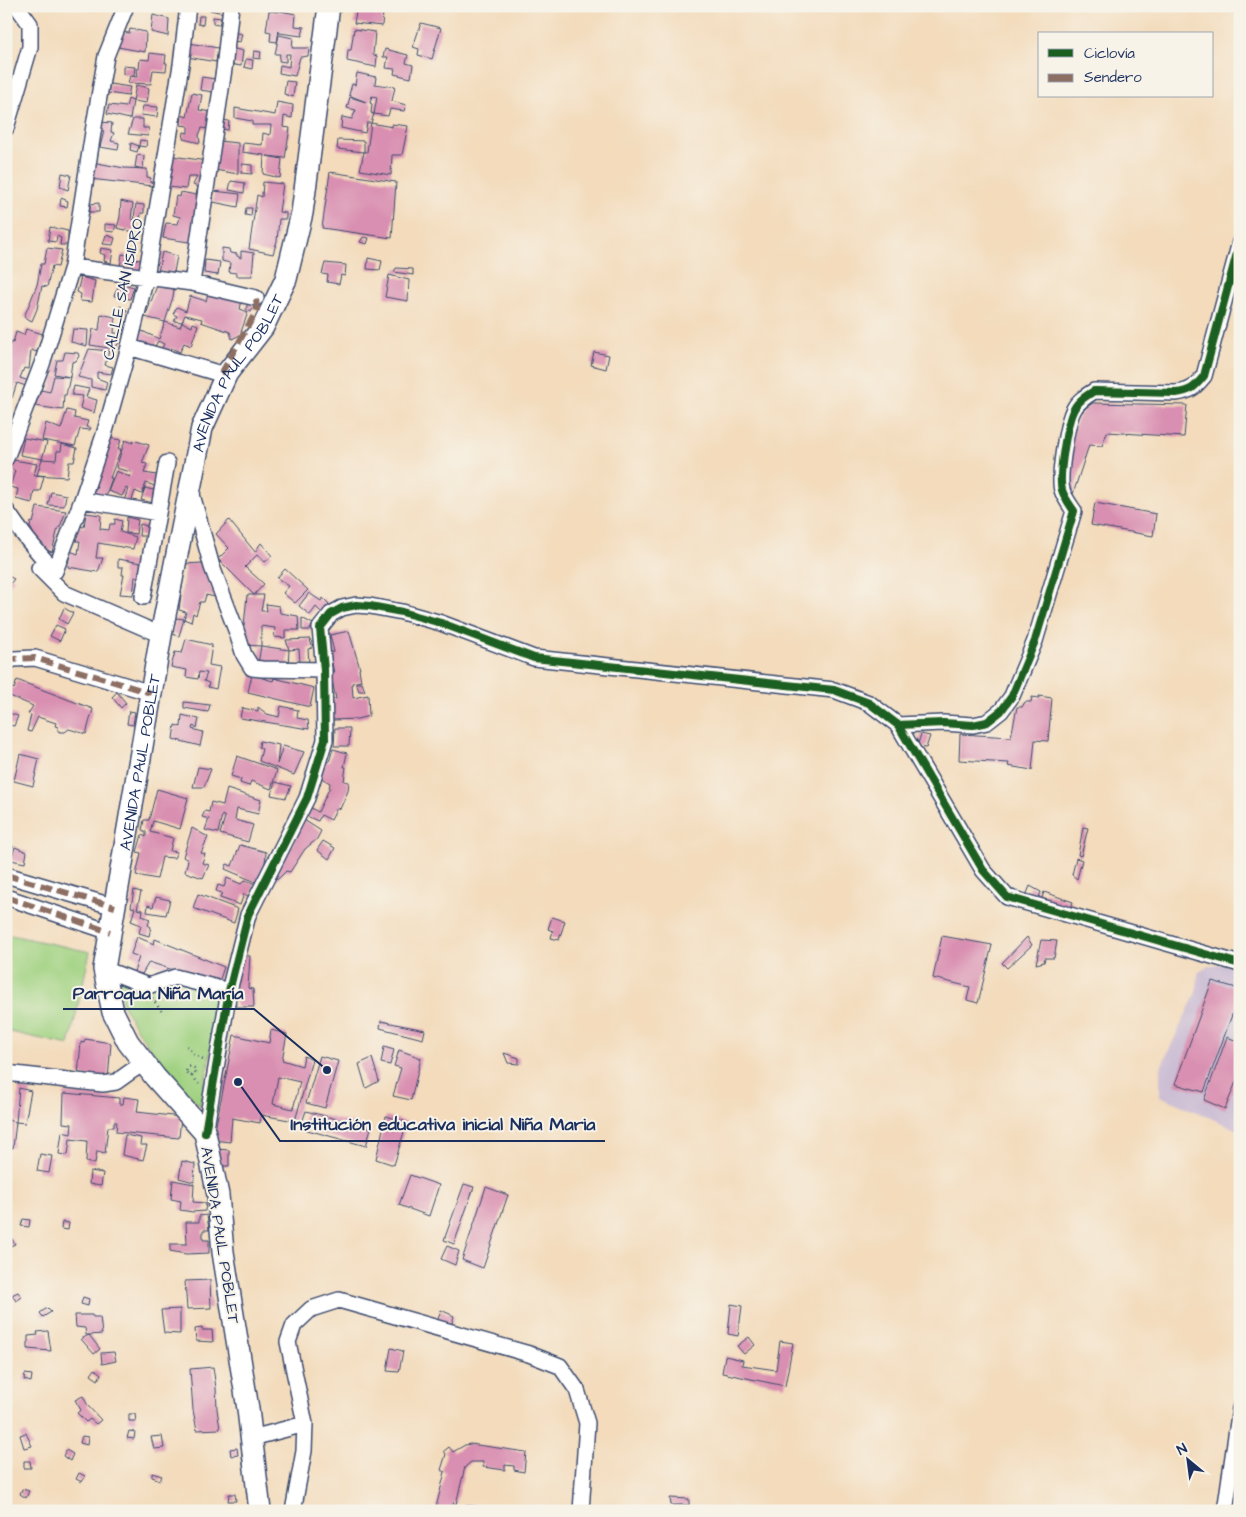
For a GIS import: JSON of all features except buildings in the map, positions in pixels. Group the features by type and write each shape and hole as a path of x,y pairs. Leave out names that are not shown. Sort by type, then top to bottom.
{"main road":[{"name":"AVENIDA PAUL POBLET","path":"260,1511 252,1438 224,1252 218,1195 205,1133 154,1077 128,1042 113,1012 104,969 161,635 202,428 227,373 263,327 286,279 302,213 329,6"}],"street":[{"path":"6,128 30,47 30,24 17,6"},
{"path":"6,458 42,364 72,266 106,56 126,6"},
{"name":"CALLE SAN ISIDRO","path":"6,510 19,530 55,571 104,435 130,346 146,277 181,65 188,6"},
{"path":"192,283 224,69 231,6"},
{"path":"898,725 972,725 986,722 1001,711 1012,696 1035,641 1074,511 1062,490 1062,467 1073,410 1083,398 1094,391 1187,392 1196,386 1204,376 1240,242"},
{"path":"72,266 192,283 256,298"},
{"path":"130,346 221,374 227,373"},
{"path":"142,596 167,463"},
{"path":"190,485 212,567 244,655 252,668 262,670 324,670"},
{"path":"82,500 158,513"},
{"path":"6,525 24,552 64,593 161,635"},
{"path":"205,1133 229,991 248,915 307,798 325,740 324,670 320,628 331,614 356,604 402,612 441,624 534,658 834,690 869,703 898,725 983,870 1007,897 1240,964"},
{"path":"6,662 14,659 35,658 151,693"},
{"path":"6,875 115,907"},
{"path":"6,897 110,932"},
{"path":"104,969 148,986 174,977 229,991"},
{"path":"6,1073 102,1084 116,1082 144,1064"},
{"path":"293,1511 304,1451 305,1424 288,1342 294,1326 311,1309 339,1300 529,1354 560,1366 577,1390 587,1423 580,1511"},
{"path":"1225,1511 1240,1408"},
{"path":"252,1438 305,1424"}],"path":[{"path":"152,998 162,1012"},
{"path":"187,1046 198,1057 208,1060"},
{"path":"192,1076 203,1087"}],"shaded area":[{"path":"1218,964 1240,967 1240,1131 1160,1096 1160,1069 1195,995 1198,973 1208,966"}],"green space":[{"path":"6,934 90,952 69,1045 6,1031"},
{"path":"118,979 176,979 217,993 221,1001 200,1106 170,1074 137,1030 123,1005"}],"marked path":[{"path":"221,374 257,310 256,298"},
{"path":"6,662 14,659 35,658 151,693"},
{"path":"6,875 115,907"},
{"path":"6,897 110,932"}],"cycle path":[{"path":"898,725 943,723 973,725 987,722 1001,711 1012,696 1035,641 1074,511 1064,495 1061,483 1066,436 1074,409 1080,401 1094,391 1176,393 1189,390 1198,383 1204,376 1240,242"},
{"path":"205,1133 229,991 248,915 307,798 325,740 324,670 320,628 331,614 342,608 356,605 402,612 441,623 534,658 834,690 869,703 898,725 983,870 1007,897 1240,964"}],"place":[{"name":"Parroqua Niña María","path":"327,1070"},
{"name":"Institución educativa inicial Niña Maria","path":"238,1082"}]}
